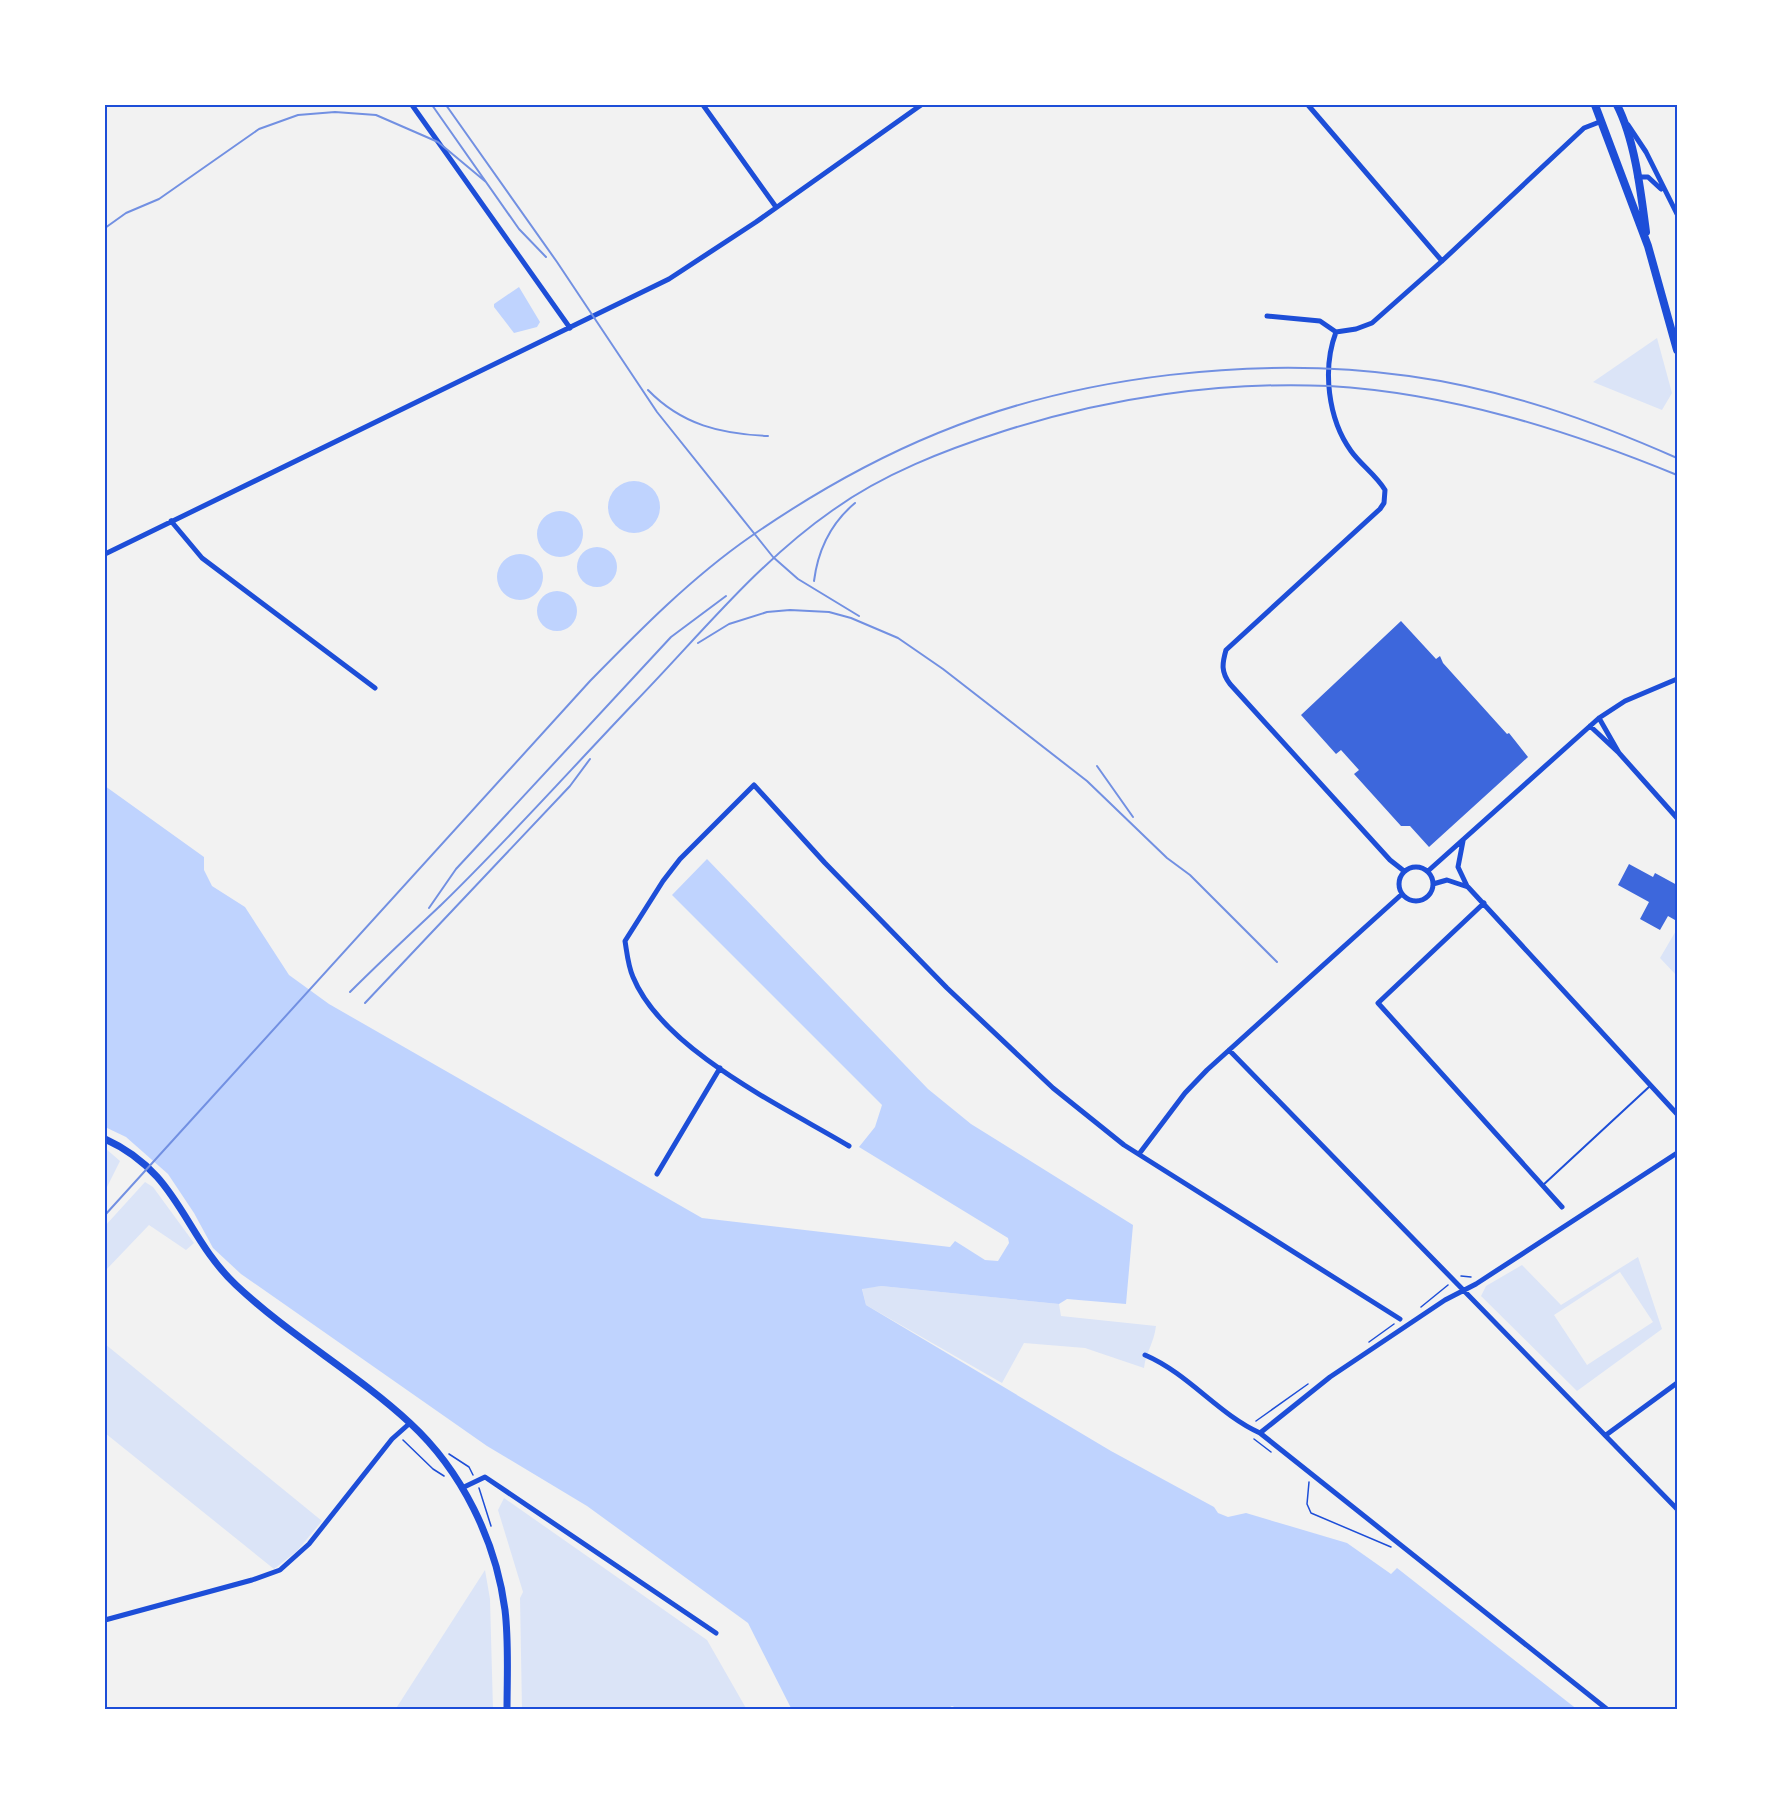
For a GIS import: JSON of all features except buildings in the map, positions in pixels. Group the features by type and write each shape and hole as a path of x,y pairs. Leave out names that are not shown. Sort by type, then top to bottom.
{"main road":[{"path":"1596,105 1648,246 1677,350"},
{"path":"1617,105 1622,116 1637,177 1648,246"},
{"path":"105,1138 141,1161 166,1185 204,1247 236,1285 410,1423 443,1459 462,1488 483,1530 498,1573 506,1634 507,1710"}],"street":[{"path":"412,105 570,328"},
{"path":"703,105 776,207"},
{"path":"105,554 669,279 921,105"},
{"path":"1308,105 1442,261"},
{"path":"1622,116 1646,152 1677,214"},
{"path":"1267,316 1320,321 1336,332 1356,329 1372,322 1442,261 1584,128 1602,121"},
{"path":"1637,177 1648,177 1666,195"},
{"path":"1336,332 1332,342 1329,392 1332,412 1352,452 1382,484 1385,490 1384,503 1237,637 1226,650 1222,665 1224,676 1230,684 1390,860 1404,871"},
{"path":"171,521 202,558 375,688"},
{"path":"1428,871 1599,718 1625,700 1677,679"},
{"path":"1599,718 1619,753"},
{"path":"1590,726 1619,753 1677,818"},
{"path":"849,1146 720,1068 680,1039 650,1005 633,977 625,941 663,881 680,859 754,785 825,863 1053,1088 1139,1154 1401,1319"},
{"path":"1464,839 1459,851 1458,867 1468,887 1677,1114"},
{"path":"1419,866 1428,871 1433,884 1429,894 1420,901 1409,900 1402,894 1398,881 1404,871 1419,866"},
{"path":"1433,884 1447,880 1468,887"},
{"path":"1139,1154 1185,1093 1228,1050 1402,894"},
{"path":"1485,903 1377,1003 1562,1207"},
{"path":"1228,1050 1677,1509"},
{"path":"657,1174 720,1068"},
{"path":"1260,1433 1330,1377 1445,1300 1464,1292 1677,1153"},
{"path":"1145,1355 1176,1371 1246,1427 1260,1433 1608,1710"},
{"path":"1606,1435 1677,1383"},
{"path":"105,1620 252,1580 280,1569 309,1544 397,1434 410,1423"},
{"path":"462,1488 485,1477 716,1633"}],"lane":[{"path":"1542,1186 1650,1086"}],"path":[{"path":"1457,1278 1475,1278"},
{"path":"1416,1311 1447,1286"},
{"path":"397,1434 433,1469 448,1478"},
{"path":"1252,1437 1272,1453"},
{"path":"443,1459 451,1453 459,1458 469,1467 476,1481"},
{"path":"1309,1482 1307,1504 1311,1513 1395,1549"}],"shaded area":[{"path":"1657,338 1672,393 1662,410 1593,382"},
{"path":"1677,929 1677,976 1660,958"},
{"path":"105,1148 120,1161 107,1187 105,1202"},
{"path":"145,1182 153,1187 194,1243 186,1250 149,1225 105,1271 105,1226"},
{"path":"1638,1257 1662,1329 1577,1391 1481,1296 1486,1286 1522,1265 1561,1305","holes":["1620,1272 1653,1322 1587,1365 1554,1315"]},
{"path":"881,1286 1059,1304 1061,1316 1156,1326 1144,1368 1085,1348 1024,1343 1002,1383 866,1305 862,1288"},
{"path":"105,1344 322,1521 297,1551 274,1569 105,1433"},
{"path":"504,1498 707,1640 747,1710 522,1710 520,1598 523,1592 498,1510"},
{"path":"485,1570 490,1599 493,1710 395,1710"}],"water":[{"path":"519,287 540,322 537,327 514,333 494,304"},
{"path":"629,481 639,481 653,488 660,507 653,526 639,533 629,533 619,529 612,522 608,512 608,502 612,492 619,485"},
{"path":"560,511 576,518 583,534 576,550 560,557 544,550 537,534 544,518"},
{"path":"597,547 605,548 611,553 616,559 616,575 611,581 605,586 597,587 589,586 583,581 578,575 577,567 578,559 583,553 589,548"},
{"path":"520,554 536,561 543,577 536,593 520,600 504,593 497,577 504,561"},
{"path":"557,591 565,592 571,597 576,603 576,619 571,625 565,630 557,631 549,630 543,625 538,619 537,611 538,603 543,597 549,592"},
{"path":"105,786 204,857 204,870 212,886 245,907 289,975 329,1004 702,1218 950,1247 955,1241 985,1260 998,1261 1009,1243 1008,1238 859,1147 875,1127 882,1105 672,895 707,859 928,1089 971,1124 1133,1225 1126,1304 1067,1299 1059,1304 881,1286 862,1289 866,1305 1111,1451 1214,1507 1218,1513 1228,1517 1246,1513 1347,1543 1391,1574 1397,1568 1578,1710 961,1710 952,1706 945,1710 792,1710 748,1623 587,1506 487,1446 241,1274 213,1248 194,1213 168,1174 126,1137 105,1127"}],"railway":[{"path":"432,105 519,229 546,257"},
{"path":"446,105 557,262 657,412 773,557 798,579 859,616"},
{"path":"105,228 126,213 159,199 259,129 298,115 335,112 376,115 438,142 486,182"},
{"path":"105,1215 590,681 647,624 707,570 750,537 818,493 889,455 938,433 993,413 1109,384 1170,375 1292,368 1351,370 1409,376 1478,389 1579,419 1677,458"},
{"path":"350,992 491,855 730,601 779,553 852,497 894,474 937,455 1043,419 1123,401 1205,389 1288,385 1329,386 1419,397 1507,416 1593,443 1677,475"},
{"path":"648,390 674,412 703,425 734,433 768,436"},
{"path":"814,581 822,548 827,538 839,519 855,503"},
{"path":"429,908 456,869 671,637 726,596"},
{"path":"698,643 729,624 767,612 790,610 829,612 851,618 898,638 943,669 1087,781 1167,858 1190,875 1277,962"},
{"path":"365,1003 570,786 590,759"},
{"path":"1097,766 1133,817"}]}
